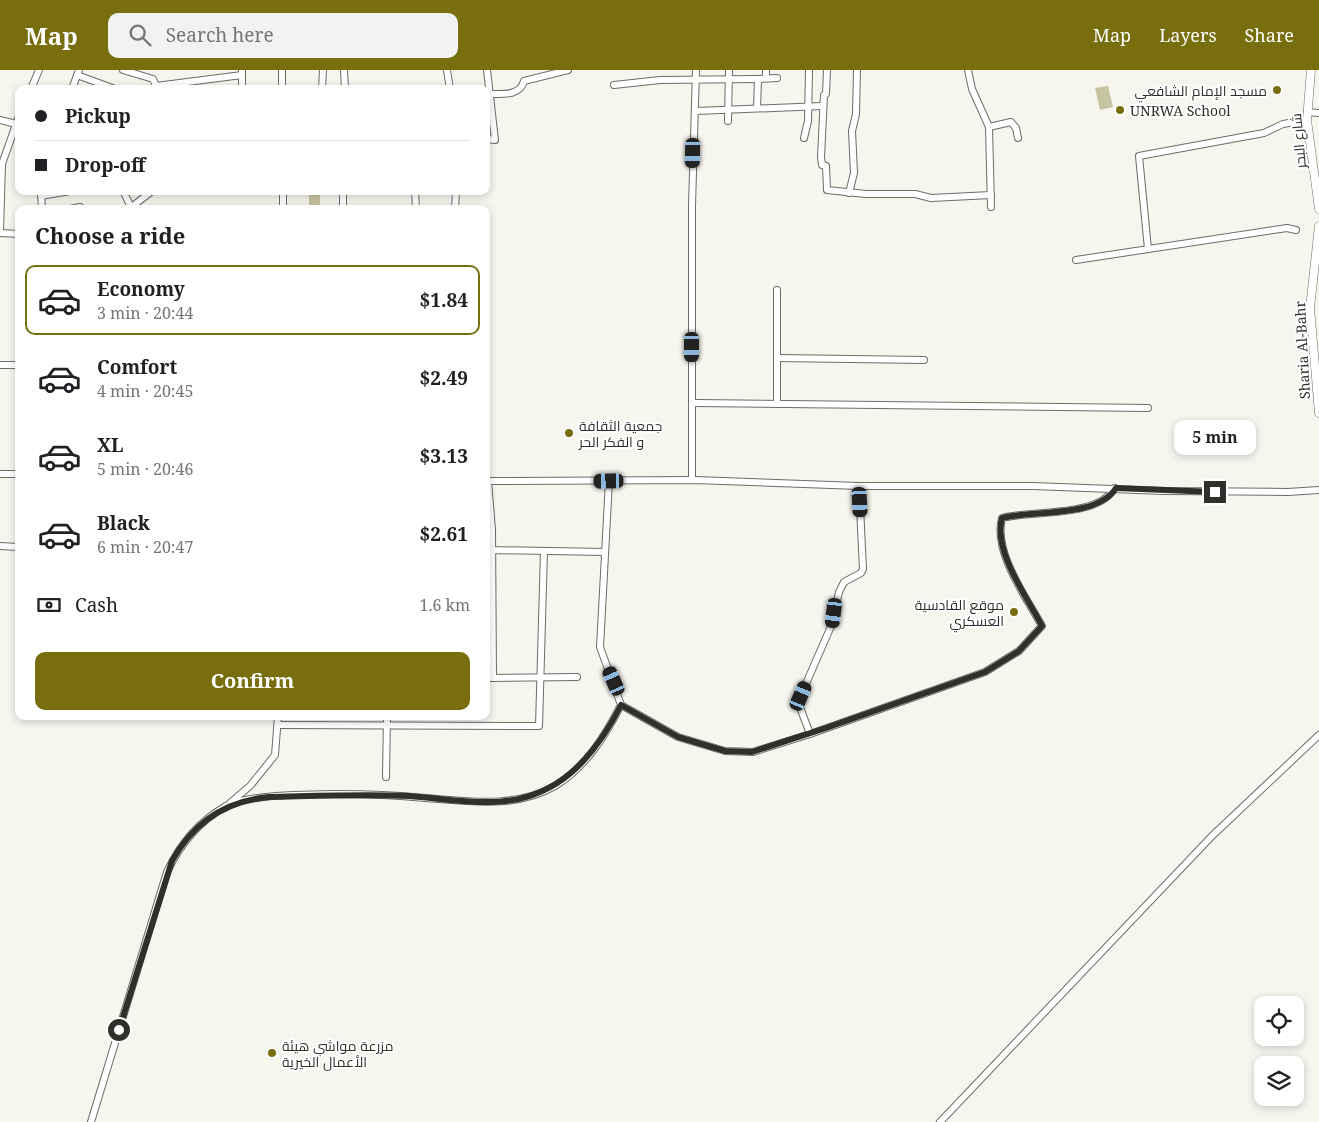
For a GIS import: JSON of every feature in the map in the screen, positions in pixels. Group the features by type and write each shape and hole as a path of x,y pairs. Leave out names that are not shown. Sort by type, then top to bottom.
{"main road":[{"name":"شارع البحر","path":"1311,70 1307,116 1319,208"},
{"name":"Sharia Al-Bahr","path":"1319,226 1310,308 1319,413"}],"street":[{"path":"33,85 39,70"},
{"path":"123,70 152,79 154,85"},
{"path":"282,70 282,85"},
{"path":"322,85 323,70"},
{"path":"345,85 344,70 349,70"},
{"path":"447,70 449,85"},
{"path":"487,70 490,85"},
{"path":"491,94 511,94 520,89 524,81 568,70"},
{"path":"692,480 692,206 696,70"},
{"path":"728,121 729,70"},
{"path":"766,70 766,78"},
{"path":"804,138 808,121 809,70"},
{"path":"827,70 826,94 824,95 822,106 822,164 826,166 827,190 849,193 915,194 931,198 990,195"},
{"path":"849,193 854,173 852,131 856,114 857,70"},
{"path":"968,70 976,100 990,127 991,207"},
{"path":"73,85 78,72 107,85"},
{"path":"166,85 242,72 242,85"},
{"path":"614,85 696,79 777,78"},
{"path":"757,108 758,79"},
{"path":"490,88 490,102"},
{"path":"696,111 807,105 822,106"},
{"path":"1148,249 1139,156 1264,133 1283,124 1319,113"},
{"path":"490,115 495,140 490,139"},
{"path":"0,120 15,124"},
{"path":"990,127 1011,122 1016,128 1018,138"},
{"path":"15,127 2,164 0,233 15,234"},
{"path":"134,205 146,195"},
{"path":"1076,260 1287,228 1296,230"},
{"path":"777,290 777,404"},
{"path":"777,358 924,360"},
{"path":"0,365 15,365"},
{"path":"695,403 1148,408"},
{"path":"0,474 15,474"},
{"path":"490,481 692,480 859,486 1116,488 1288,492 1319,490"},
{"path":"609,481 600,647 621,705 678,737 725,751 752,752 810,734 985,672 1019,651 1042,626 1004,554 1000,539 1002,518 1091,506 1111,496 1116,488"},
{"path":"810,734 798,702 832,624 839,592 844,582 861,573 863,569 859,486"},
{"path":"0,546 15,547"},
{"path":"490,550 605,552"},
{"path":"278,725 539,726 544,551"},
{"path":"490,678 577,677"},
{"path":"227,806 253,798 269,797 383,796 492,802 528,796 556,785 582,764 598,746 621,705"},
{"path":"91,1122 167,872 186,839 208,818 227,806 250,786 274,755 278,720"},
{"path":"386,777 387,720"},
{"path":"940,1122 1212,836 1319,735"}],"shaded area":[{"path":"1108,86 1113,107 1100,110 1095,88"},
{"path":"309,195 320,195 320,205 309,205"}],"place":[{"name":"مسجد الإمام الشافعي","path":"1277,90"},
{"name":"UNRWA School","path":"1120,110"},
{"name":"جمعية الثقافة و الفكر الحر","path":"569,433"},
{"name":"موقع القادسية العسكري","path":"1014,612"},
{"name":"مزرعة مواشي هيئة الأعمال الخيرية","path":"272,1053"}],"route":[{"path":"119,1030 172,861 186,839 196,828 227,806 253,798 269,797 411,796 492,802 528,796 556,785 582,764 604,737 621,705 678,737 725,751 752,752 798,738 985,672 1029,643 1042,626 1004,554 1000,539 1002,518 1091,506 1111,496 1116,488 1215,492"}]}
